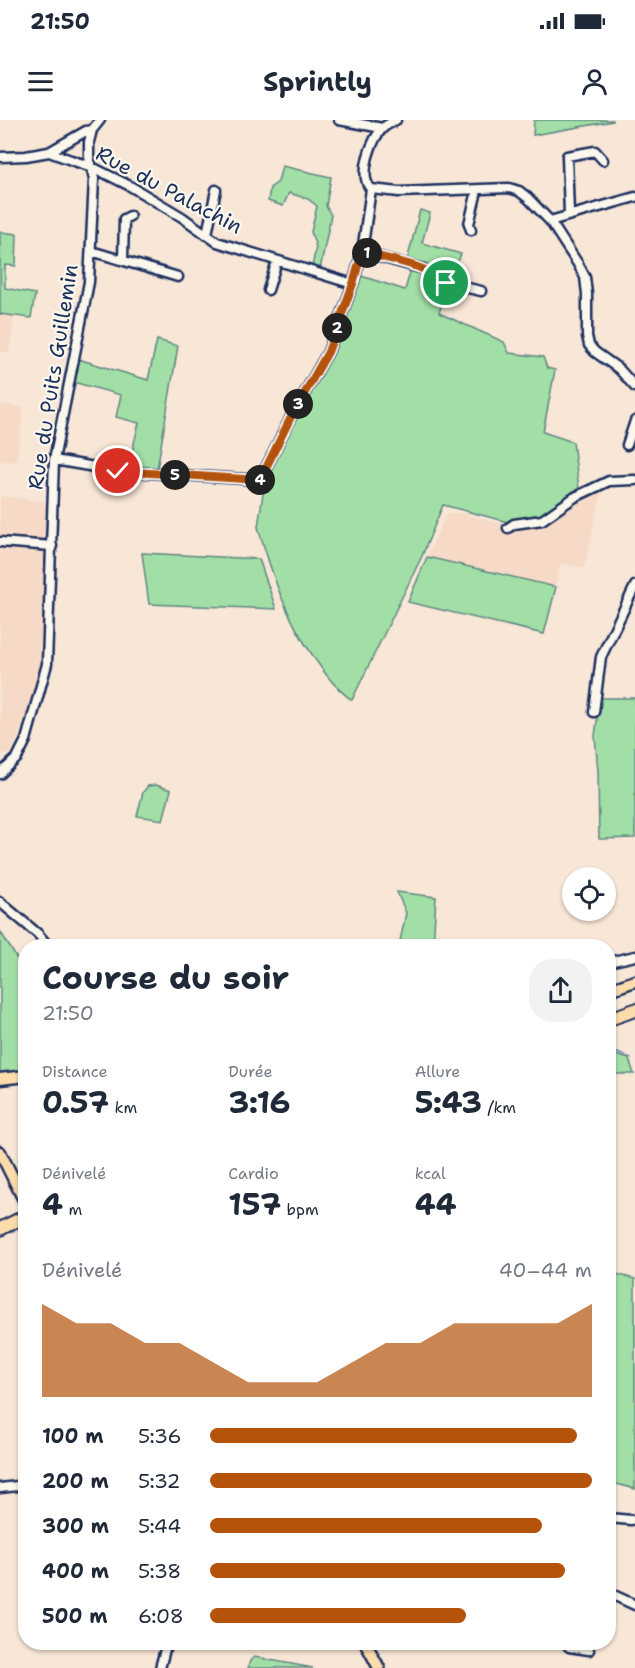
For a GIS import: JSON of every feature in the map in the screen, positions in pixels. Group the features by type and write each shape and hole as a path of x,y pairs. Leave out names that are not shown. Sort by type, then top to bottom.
{"highway":[{"path":"616,1017 635,1010"},
{"path":"616,1025 635,1018"},
{"path":"0,1229 18,1220"},
{"path":"0,1239 18,1229"}],"main road":[{"path":"616,988 635,981"},
{"path":"0,1079 18,1077"},
{"path":"0,1152 18,1189"},
{"path":"369,1650 379,1668"}],"street":[{"path":"49,152 86,131 92,130 100,120"},
{"path":"339,120 382,128"},
{"path":"396,120 382,128 366,163 364,175 366,184 371,189 399,192 509,188 519,191 550,221 585,277 587,336 590,345 595,352 619,369 635,387"},
{"name":"Rue du Puits Guillemin","path":"0,774 17,758 26,740 47,664 54,460 89,282 94,179 89,156 92,130"},
{"path":"569,214 567,156 595,151 603,160"},
{"name":"Rue du Palachin","path":"0,157 49,152 92,167 130,186 218,242 353,284"},
{"path":"54,460 118,471 260,480 291,417 328,352 362,252 371,189"},
{"path":"207,234 216,190"},
{"path":"471,230 469,224 477,190"},
{"path":"550,221 635,197"},
{"path":"123,260 124,219 130,216"},
{"path":"91,251 177,277"},
{"path":"362,252 424,269 440,277 446,283 481,291"},
{"path":"268,290 277,261"},
{"path":"627,446 635,421"},
{"path":"508,528 514,524 542,520 576,497 609,481 635,480"},
{"path":"0,542 52,546"},
{"path":"594,712 601,657 635,586"},
{"path":"0,902 42,939"},
{"path":"616,960 635,956"},
{"path":"0,1488 18,1486"},
{"path":"616,1519 631,1520"},
{"path":"616,1596 635,1605"},
{"path":"160,1668 165,1650"}],"shaded area":[{"path":"0,314 14,316 9,353 0,351"},
{"path":"0,404 24,408 16,462 0,460"},
{"path":"603,486 584,568 560,563 556,587 427,557 446,514 461,513 512,527 532,526"},
{"path":"0,496 48,502 44,656 37,686 11,754 0,753"}],"green space":[{"path":"534,120 613,120 613,121 533,135"},
{"path":"282,166 331,177 326,206 331,215 320,270 312,267 316,247 311,232 317,206 308,199 289,193 283,206 268,201 270,188 278,182"},
{"path":"420,210 430,213 422,243 461,254 450,281 407,261"},
{"path":"0,232 17,234 16,266 5,265 5,288 35,294 31,318 0,314"},
{"path":"411,269 448,285 439,313 504,342 509,353 543,357 547,368 555,370 543,432 573,442 579,489 537,518 508,522 443,505 422,556 352,700 327,676 296,627 275,579 258,527 265,480 358,275 405,290"},
{"path":"157,340 178,346 157,469 128,468 139,423 116,417 121,395 73,382 78,359 148,380"},
{"path":"142,553 259,559 276,609 149,604"},
{"path":"427,557 556,587 544,634 408,602"},
{"path":"600,698 635,698 635,838 599,839 595,736"},
{"path":"156,785 171,790 163,820 137,816 143,792 148,786"},
{"path":"397,892 436,897 433,939 400,939 406,913"},
{"path":"0,931 18,961 18,1072 0,1073"},
{"path":"616,1055 629,1059 634,1074 616,1074"},
{"path":"616,1274 635,1279 635,1489 616,1484"},
{"path":"254,1657 313,1668 248,1668"}],"waterway":[{"path":"616,1053 631,1058"}],"route":[{"path":"118,471 260,480 291,417 328,352 362,252 424,269 440,277 446,283"}]}
